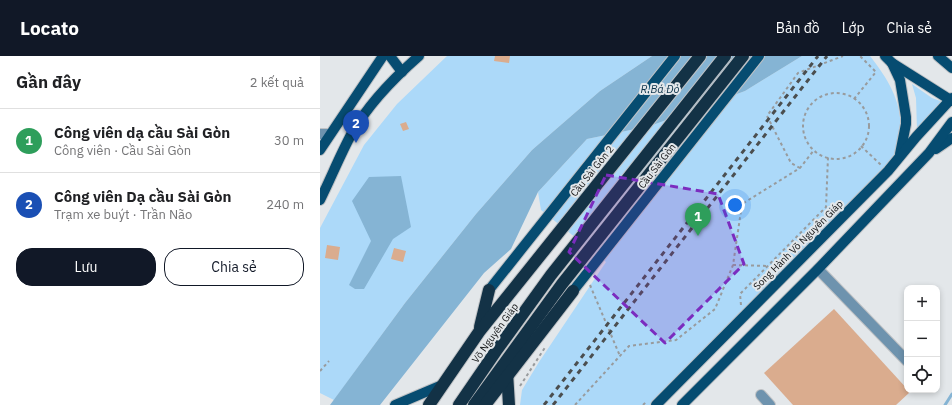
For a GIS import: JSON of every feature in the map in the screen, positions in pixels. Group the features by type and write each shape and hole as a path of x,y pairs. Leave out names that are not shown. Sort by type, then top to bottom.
{"highway":[{"name":"Cầu Sài Gòn 2","path":"502,302 700,56"},
{"name":"Cầu Sài Gòn","path":"551,275 725,56"},
{"name":"Cầu Sài Gòn","path":"506,360 562,284 743,56"},
{"name":"Võ Nguyên Giáp","path":"459,405 551,275"},
{"name":"Võ Nguyên Giáp","path":"479,332 489,290"},
{"path":"485,405 507,376 579,290"},
{"name":"Võ Nguyên Giáp","path":"429,405 479,332 502,302"},
{"path":"506,360 508,405"},
{"path":"474,405 506,360"}],"main road":[{"path":"320,150 325,134 350,108 383,56"},
{"path":"390,56 402,72"},
{"path":"320,200 353,132 370,107 419,56"},
{"name":"Cầu Sài Gòn 2","path":"489,290 675,56"},
{"name":"Cầu Sài Gòn","path":"579,290 759,56"},
{"path":"938,56 952,68"},
{"path":"888,60 951,100"},
{"path":"888,60 900,80 906,117 899,158"},
{"name":"Song Hành Võ Nguyên Giáp","path":"656,405 888,171 951,100"},
{"path":"682,405 818,269 929,153 952,122"},
{"path":"929,153 952,138"},
{"path":"395,405 442,385"}],"lane":[{"path":"818,269 904,358"},
{"path":"761,395 770,405"}],"path":[{"path":"800,168 791,163 767,116 798,72 843,56"},
{"path":"854,99 876,72 860,56"},
{"path":"830,94 842,94 854,99 861,105 866,114 868,126 866,137 861,146 853,154 844,158 833,159 823,156 814,150 808,143 804,134 803,123 805,113 811,104 820,97 830,94"},
{"path":"861,146 888,171"},
{"path":"575,405 629,346 676,340 715,309 733,265 742,204 800,168 814,150"},
{"path":"741,308 740,294 826,207 828,157"},
{"path":"733,265 768,266"},
{"path":"579,290 589,282 620,356"},
{"path":"519,392 520,385 550,340"},
{"path":"320,372 328,361"}],"highlighted area":[{"path":"606,175 718,194 744,264 665,343 569,252"}],"shaded area":[{"path":"447,56 652,56 600,91 532,150 476,214 405,303 334,400 320,393 320,228 364,145 397,104"},
{"path":"802,56 870,56 887,81 898,106 900,132 898,146 892,161 653,405 520,405 522,390 606,262 541,210 538,192 587,139 650,126 745,91"},
{"path":"912,84 932,98 943,102 917,130 916,98"}],"water":[{"name":"R.Bá Đỏ","path":"652,56 802,56 745,91 650,126 587,139 538,192 511,249 484,273 380,405 330,405 405,303 476,214 532,150 600,91"},
{"path":"401,176 411,227 393,239 364,289 355,289 349,285 371,241 352,201 369,177"}],"building":[{"path":"495,56 510,56 509,63 494,61"},
{"path":"406,122 409,129 403,131 400,124"},
{"path":"327,245 340,247 338,260 325,258"},
{"path":"394,248 406,251 403,262 391,259"},
{"path":"834,309 904,385 904,393 909,393 896,405 793,405 764,373"}],"waterway":[{"path":"945,405 952,394"}],"railway":[{"path":"544,405 818,56"},
{"path":"553,405 827,56"}],"place":[{"name":"Công viên Dạ cầu Sài Gòn","path":"356,143"},
{"name":"Công viên dạ cầu Sài Gòn","path":"698,236"}]}
